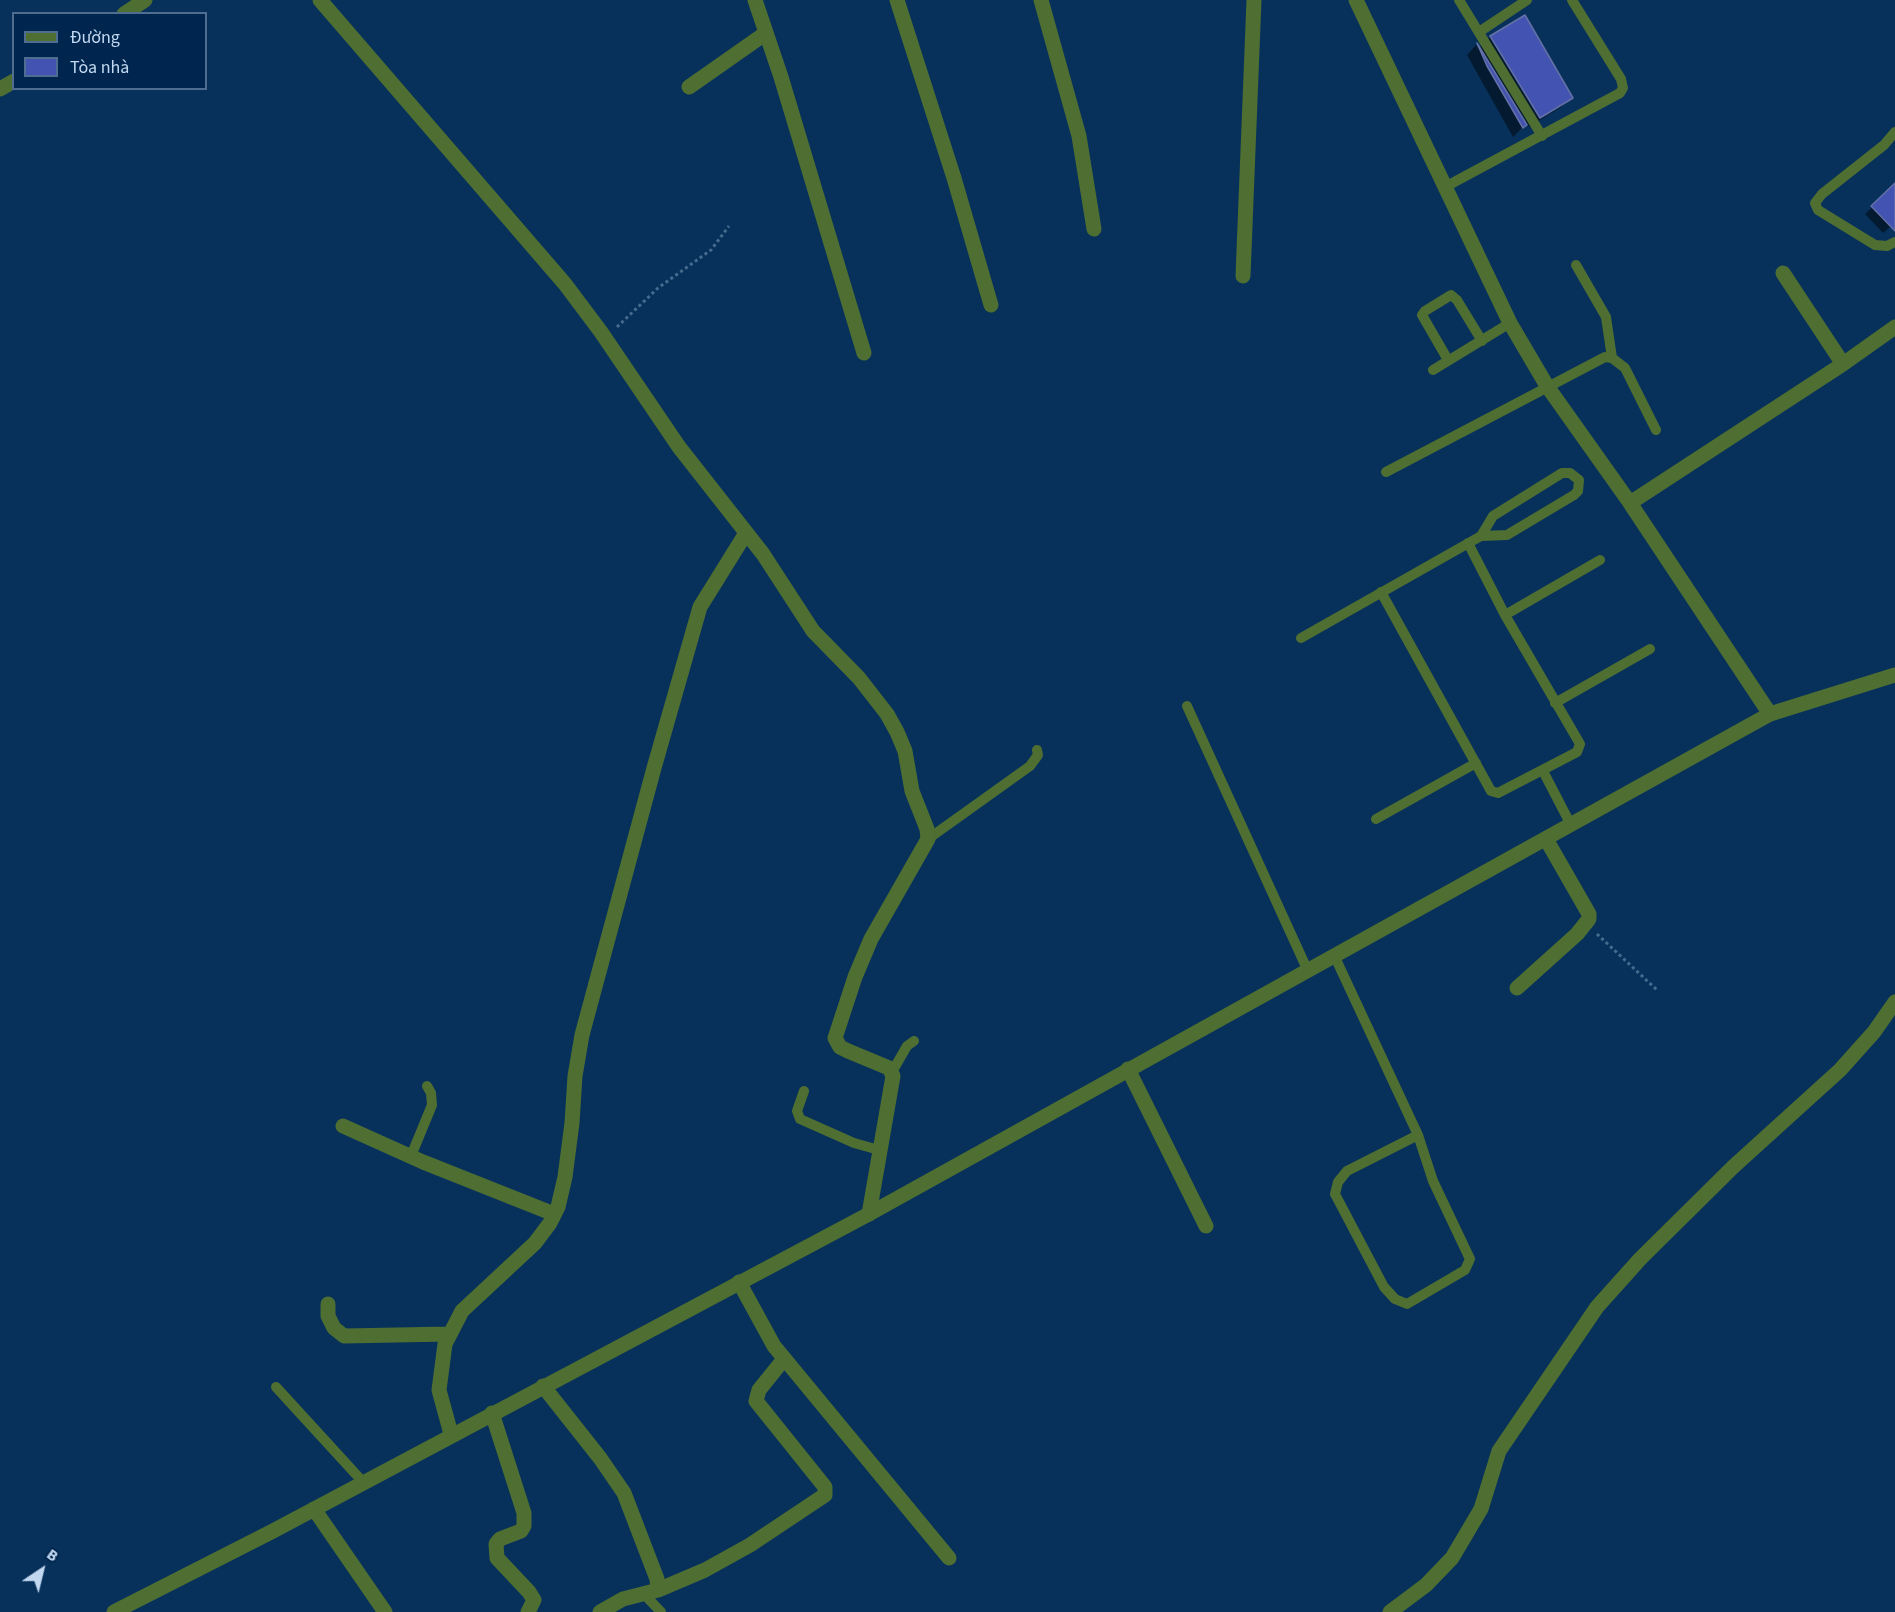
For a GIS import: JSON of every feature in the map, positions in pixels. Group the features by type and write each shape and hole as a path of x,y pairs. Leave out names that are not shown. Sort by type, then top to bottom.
{"street":[{"path":"127,12 145,0"},
{"path":"320,0 520,231 605,338 678,447 763,554 813,631 843,660 887,714 905,751 912,791 927,829 928,839 871,939 855,977 835,1038 840,1047 889,1068 893,1076 869,1214"},
{"path":"755,0 864,353"},
{"path":"897,0 954,178 991,305"},
{"path":"1041,0 1079,136 1094,229"},
{"path":"1243,276 1254,0"},
{"path":"1359,1 1510,323 1547,386 1630,503 1770,714"},
{"path":"689,87 766,33"},
{"path":"1783,273 1843,364"},
{"path":"1630,503 1843,364 1895,327"},
{"path":"451,1434 439,1390 449,1334 462,1311 535,1243 554,1214 565,1177 575,1076 582,1035 654,768 700,607 746,533"},
{"path":"114,1612 130,1609 451,1434 869,1214 1770,714 1895,675"},
{"path":"1517,988 1587,924 1589,914 1546,839"},
{"path":"1389,1612 1426,1585 1452,1558 1481,1509 1499,1451 1603,1299 1733,1167 1840,1070 1874,1032 1895,1002"},
{"path":"1128,1069 1206,1226"},
{"path":"343,1126 554,1214"},
{"path":"739,1282 774,1346 949,1558"},
{"path":"328,1304 328,1316 334,1328 344,1336 449,1334"},
{"path":"600,1612 623,1599 642,1592 658,1590 705,1570 750,1545 825,1495 825,1487 756,1401 759,1390 784,1359"},
{"path":"543,1386 600,1458 624,1493 657,1579 658,1590"},
{"path":"492,1413 524,1513 524,1526 521,1531 500,1539 496,1544 496,1557 534,1600 528,1612"},
{"path":"315,1509 386,1612"}],"lane":[{"path":"1459,0 1542,136"},
{"path":"1479,32 1527,0"},
{"path":"1445,187 1614,98 1623,88 1621,79 1572,0"},
{"path":"1895,132 1884,145 1822,194 1815,203 1818,210 1875,245 1887,246 1895,243"},
{"path":"1576,265 1606,317 1612,358"},
{"path":"1448,360 1422,315 1450,295 1457,300 1482,340"},
{"path":"1433,370 1510,323"},
{"path":"1386,472 1605,357 1612,358 1625,368 1656,430"},
{"path":"1300,638 1481,536 1507,535 1574,495 1578,491 1579,480 1570,473 1562,473 1493,516 1481,536"},
{"path":"1381,592 1494,794 1577,752 1581,747 1505,615 1468,543"},
{"path":"1505,615 1600,560"},
{"path":"1555,703 1650,649"},
{"path":"1187,706 1307,969"},
{"path":"928,839 1030,766 1038,754 1037,750"},
{"path":"1376,819 1476,763"},
{"path":"1543,771 1571,825"},
{"path":"1334,955 1418,1135 1433,1180 1470,1259 1465,1270 1407,1304 1395,1299 1384,1287 1335,1194 1338,1182 1347,1171 1418,1135"},
{"path":"892,1072 904,1050 914,1041"},
{"path":"411,1156 432,1105 431,1093 426,1086"},
{"path":"804,1091 797,1111 800,1119 854,1143 879,1150"},
{"path":"276,1387 363,1482"},
{"path":"642,1592 661,1612"}],"path":[{"path":"605,338 658,288 711,250 729,226"},
{"path":"1587,924 1657,990"}],"building":[{"path":"1525,15 1573,98 1540,118 1490,36"},
{"path":"1477,43 1527,125 1523,128 1487,66"},
{"path":"1895,183 1895,231 1871,206"}]}
